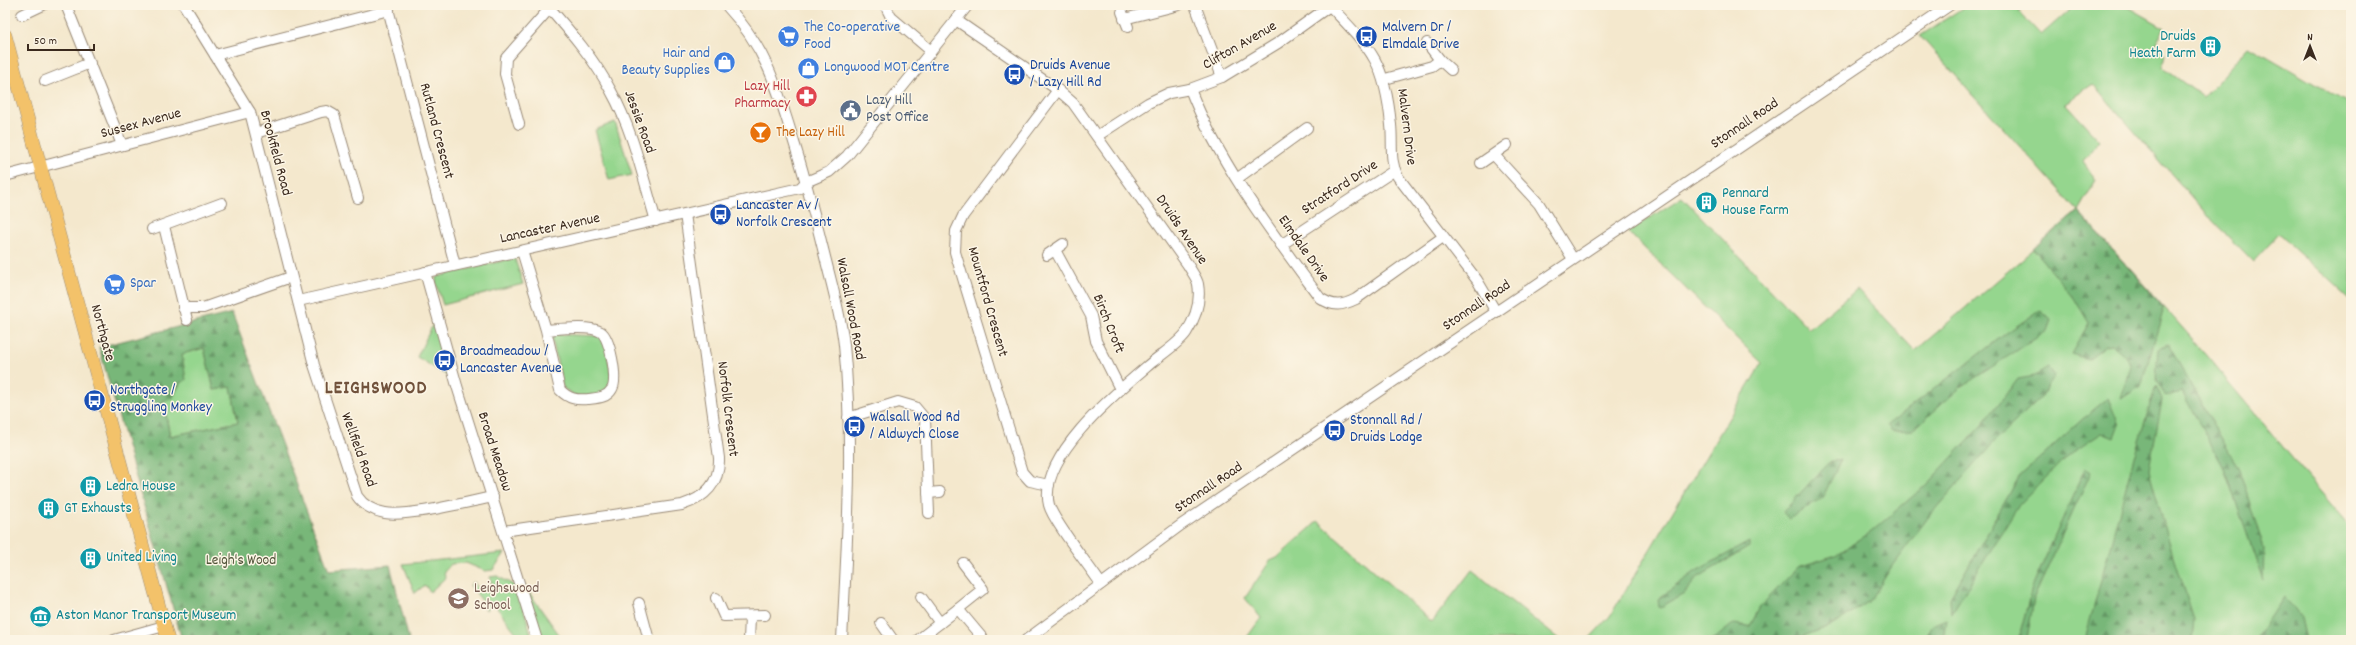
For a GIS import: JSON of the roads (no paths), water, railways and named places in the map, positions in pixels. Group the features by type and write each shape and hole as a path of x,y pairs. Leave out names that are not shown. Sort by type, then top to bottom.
{"main road":[{"name":"Northgate","path":"5,35 168,640"}],"street":[{"path":"22,15 43,5"},
{"path":"66,5 122,145"},
{"name":"Brookfield Road","path":"184,5 250,112 291,277"},
{"name":"Walsall Wood Road","path":"726,5 742,23 760,48 779,91 806,182 844,343 848,418 848,522 842,640"},
{"path":"885,5 891,17 931,51"},
{"name":"Lancaster Avenue","path":"298,301 800,188 806,182 830,172 847,156 968,5"},
{"path":"1125,20 1179,5"},
{"path":"1195,5 1222,77"},
{"name":"Stonnall Road","path":"1026,640 1181,524 1290,453 1573,259 1950,5"},
{"name":"Clifton Avenue","path":"1097,136 1148,103 1169,93 1190,90 1222,77 1278,43 1330,6"},
{"name":"Malvern Drive","path":"1330,6 1371,51 1384,79 1394,170 1476,280 1496,312"},
{"path":"519,124 505,74 506,58 549,7"},
{"name":"Jessie Road","path":"549,7 598,68 612,92 624,120 656,221"},
{"path":"215,55 388,8"},
{"name":"Rutland Crescent","path":"388,8 456,265"},
{"name":"Druids Avenue","path":"956,20 1058,90 1073,103 1188,265 1198,283 1198,300 1194,317 1185,334 1120,389 1062,454 1049,485 1049,506 1101,584"},
{"path":"1427,43 1440,60 1451,70"},
{"path":"1384,79 1432,66 1440,60"},
{"path":"45,80 90,63"},
{"name":"Mountford Crescent","path":"1049,485 1030,481 1022,472 955,252 956,231 963,216 1058,90"},
{"name":"Elmdale Drive","path":"1190,90 1202,122 1281,245 1320,298 1336,306 1356,299 1443,237"},
{"path":"256,133 321,112 327,111 334,115 358,198"},
{"name":"Sussex Avenue","path":"5,176 250,112"},
{"path":"1238,178 1305,134"},
{"path":"1481,163 1507,145"},
{"path":"1494,155 1539,204 1573,259"},
{"name":"Stratford Drive","path":"1281,245 1394,170"},
{"path":"152,229 213,211 222,203"},
{"name":"Norfolk Crescent","path":"503,531 682,505 694,501 712,487 720,467 685,214"},
{"path":"164,226 187,320"},
{"name":"Birch Croft","path":"1047,255 1059,247 1091,316 1096,341 1120,389"},
{"path":"522,251 546,330 560,390 567,397 576,400 603,398 612,390 615,381 608,339 600,331 592,329 546,330"},
{"name":"Broad Meadow","path":"425,272 458,386 537,640"},
{"path":"183,308 203,308 291,277"},
{"name":"Wellfield Road","path":"291,277 324,400 352,482 361,501 376,511 399,513 492,497"},
{"path":"848,418 898,402 915,407 925,419 929,513"},
{"path":"928,493 940,492"},
{"path":"918,640 983,589 963,563"},
{"path":"921,597 940,623"},
{"path":"716,598 724,616 750,617 765,615"},
{"path":"639,603 649,640"},
{"path":"958,609 984,640"},
{"path":"750,617 750,640"},
{"path":"881,623 893,640"},
{"path":"114,640 164,626"}],"place":[{"name":"The Co-operative Food","path":"788,37"},
{"name":"Malvern Dr / Elmdale Drive","path":"1367,37"},
{"name":"Druids Heath Farm","path":"2211,46"},
{"name":"Hair and Beauty Supplies","path":"725,63"},
{"name":"Longwood MOT Centre","path":"808,68"},
{"name":"Druids Avenue / Lazy Hill Rd","path":"1014,75"},
{"name":"Lazy Hill Pharmacy","path":"806,96"},
{"name":"Lazy Hill Post Office","path":"850,110"},
{"name":"The Lazy Hill","path":"760,133"},
{"name":"Pennard House Farm","path":"1707,203"},
{"name":"Lancaster Av / Norfolk Crescent","path":"721,215"},
{"name":"Spar","path":"114,284"},
{"name":"Broadmeadow / Lancaster Avenue","path":"444,361"},
{"name":"Northgate / Struggling Monkey","path":"94,400"},
{"name":"Walsall Wood Rd / Aldwych Close","path":"855,427"},
{"name":"Stonnall Rd / Druids Lodge","path":"1335,430"},
{"name":"Ledra House","path":"91,487"},
{"name":"GT Exhausts","path":"48,509"},
{"name":"United Living","path":"91,558"},
{"name":"Leighswood School","path":"459,598"},
{"name":"Aston Manor Transport Museum","path":"41,616"}],"district":[{"name":"LEIGHSWOOD","path":"376,389"}],"park label":[{"name":"Leigh's Wood","path":"241,561"}]}
